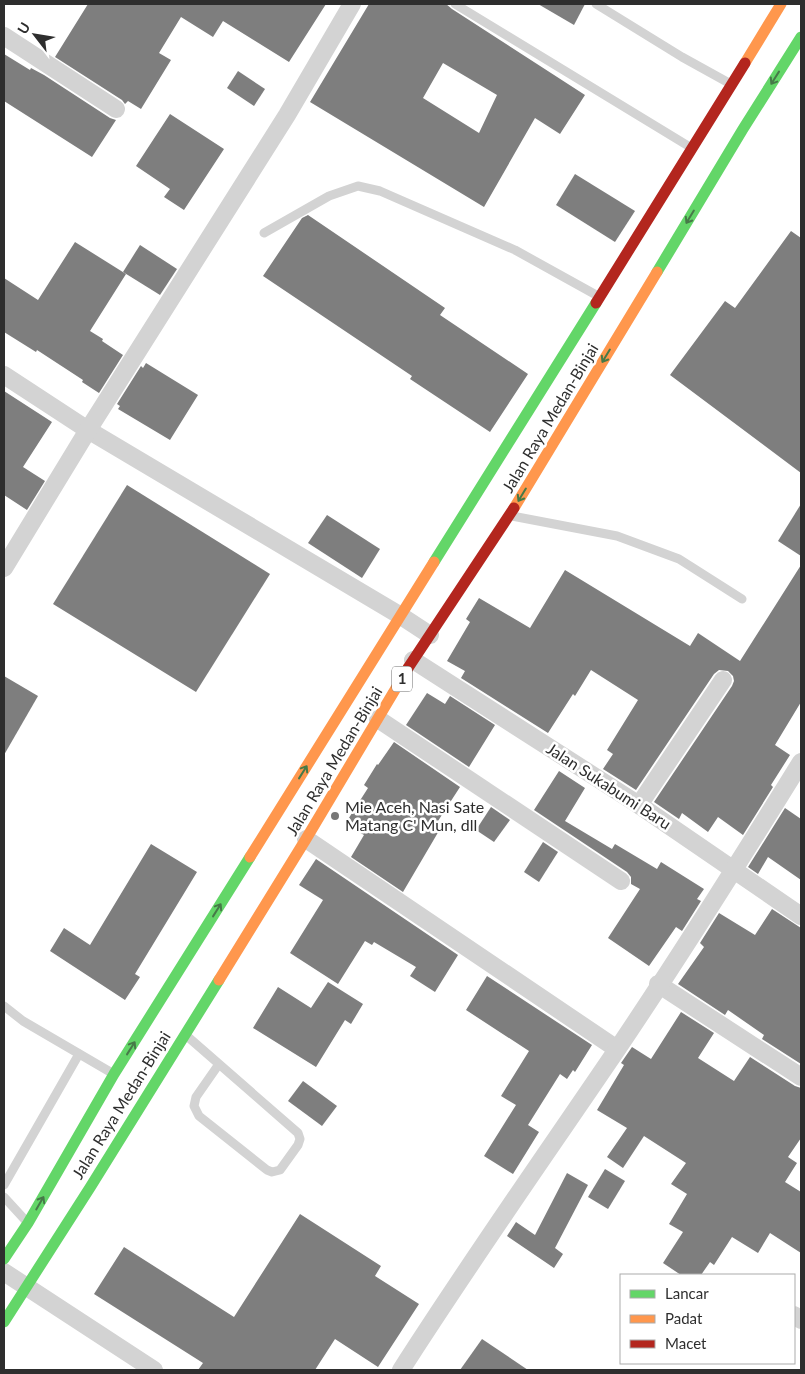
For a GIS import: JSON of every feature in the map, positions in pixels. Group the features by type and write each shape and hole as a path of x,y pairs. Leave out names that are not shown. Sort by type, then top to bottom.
{"highway":[{"name":"Jalan Raya Medan-Binjai","path":"4,1258 28,1223 114,1074 692,148 718,114 730,84 781,4"},
{"name":"Jalan Raya Medan-Binjai","path":"4,1322 306,839 413,660 510,516 740,127 801,37"}],"street":[{"path":"4,568 88,430 287,115 352,4"},
{"path":"4,36 116,109"},
{"path":"4,375 88,430 430,635"},
{"name":"Jalan Sukabumi Baru","path":"413,660 639,805 801,916"},
{"path":"639,805 723,680"},
{"path":"378,719 621,881"},
{"path":"401,1370 452,1290 617,1049 734,871 801,762"},
{"path":"306,839 617,1049"},
{"path":"658,984 801,1077"},
{"path":"4,1272 154,1370"}],"lane":[{"path":"455,4 692,148"},
{"path":"596,4 730,84"},
{"path":"264,233 329,196 358,186 380,191 516,250 600,297"},
{"path":"510,516 617,536 679,560 742,598"},
{"path":"4,1006 23,1021 114,1074"},
{"path":"184,1034 219,1064 298,1133 300,1140 298,1146 280,1170 272,1172 267,1170 199,1116 194,1106 196,1097 219,1064"},
{"path":"4,1185 79,1054"},
{"path":"4,1198 28,1223"}],"building":[{"path":"88,4 326,4 289,62 223,21 213,37 181,17 159,53 171,60 141,109 128,101 125,104 122,100 55,57"},
{"path":"369,4 446,4 585,95 560,134 535,118 484,207 310,102","holes":["443,63 497,95 479,133 423,98"]},
{"path":"538,4 585,4 574,25"},
{"path":"4,54 30,70 31,68 44,75 116,120 92,157 4,101"},
{"path":"238,71 265,89 254,106 227,88"},
{"path":"170,114 224,149 184,210 164,197 170,189 136,166"},
{"path":"575,174 635,211 615,242 556,205"},
{"path":"308,215 445,308 440,315 528,374 490,432 410,379 412,376 263,276 302,218"},
{"path":"791,231 801,238 801,473 670,375 725,301 735,308"},
{"path":"75,242 126,274 90,331 123,355 99,393 82,382 83,380 37,350 36,352 4,332 4,278 38,300"},
{"path":"140,245 177,269 160,295 123,272"},
{"path":"146,363 198,395 170,440 118,409 120,406 117,404 141,366 143,368"},
{"path":"4,391 52,422 23,467 45,481 27,510 4,495"},
{"path":"127,485 270,574 196,692 53,604"},
{"path":"801,504 801,556 778,541"},
{"path":"327,515 380,549 362,578 308,543"},
{"path":"801,565 801,702 775,745 790,755 771,785 773,787 743,835 718,817 708,832 682,813 679,819 654,802 732,686 733,676 728,671 719,670 714,674 636,790 603,769 613,754 607,750 638,700 591,670 548,733 461,678 465,671 447,661 470,622 466,619 479,598 530,628 565,570 690,646 698,633 740,661"},
{"path":"4,676 38,696 4,755"},
{"path":"427,693 445,704 450,696 495,725 469,767 406,725"},
{"path":"394,742 460,787 438,821 443,824 403,892 351,857 364,835 345,824 368,788 364,785"},
{"path":"559,771 585,788 565,821 612,849 615,844 657,869 661,862 704,889 697,899 701,901 682,931 676,927 649,966 608,938 640,889 631,884 631,877 627,872 534,810"},
{"path":"491,807 510,820 494,842 476,830"},
{"path":"785,808 801,819 801,880 768,857 758,874 748,867"},
{"path":"543,842 558,852 539,882 524,872"},
{"path":"151,844 197,872 135,974 140,977 125,1000 50,951 64,928 90,945"},
{"path":"316,859 458,955 435,992 410,976 416,967 374,942 372,945 365,941 338,984 290,953 323,900 299,885"},
{"path":"772,909 801,928 801,1064 762,1039 764,1035 728,1010 725,1015 678,984 704,947 700,943 719,913 755,935"},
{"path":"487,976 592,1045 575,1072 573,1070 567,1079 560,1074 528,1125 539,1132 513,1174 484,1156 516,1105 501,1096 529,1051 466,1010"},
{"path":"328,982 363,1004 351,1024 345,1020 316,1067 253,1028 278,987 311,1008"},
{"path":"681,1012 714,1033 698,1058 734,1081 750,1057 801,1088 801,1138 788,1157 797,1163 785,1182 801,1192 801,1253 770,1233 758,1253 732,1237 714,1265 710,1262 702,1274 680,1274 663,1263 683,1232 669,1224 687,1194 671,1184 686,1163 644,1136 623,1168 607,1157 627,1128 597,1110 624,1065 621,1063 632,1047 651,1059"},
{"path":"303,1081 337,1106 322,1126 288,1101"},
{"path":"605,1169 625,1181 608,1209 588,1197"},
{"path":"567,1173 588,1185 555,1248 563,1254 554,1268 507,1236 516,1222 535,1235"},
{"path":"300,1214 381,1266 375,1276 419,1304 378,1367 335,1339 315,1370 198,1370 203,1363 94,1294 124,1247 234,1317"},
{"path":"482,1339 528,1370 460,1370"}],"traffic: fast":[{"path":"657,272 801,37"},
{"path":"434,562 596,303"},
{"path":"4,1259 28,1223 114,1074 250,857"},
{"path":"4,1322 219,980"}],"traffic: slow":[{"path":"745,63 781,4"},
{"path":"514,508 657,272"},
{"path":"250,857 434,562"},
{"path":"219,980 408,668"}],"traffic: jam":[{"path":"596,303 745,63"},
{"path":"408,668 514,508"}],"place":[{"name":"Mie Aceh, Nasi Sate Matang C' Mun, dll","path":"335,816"}]}
